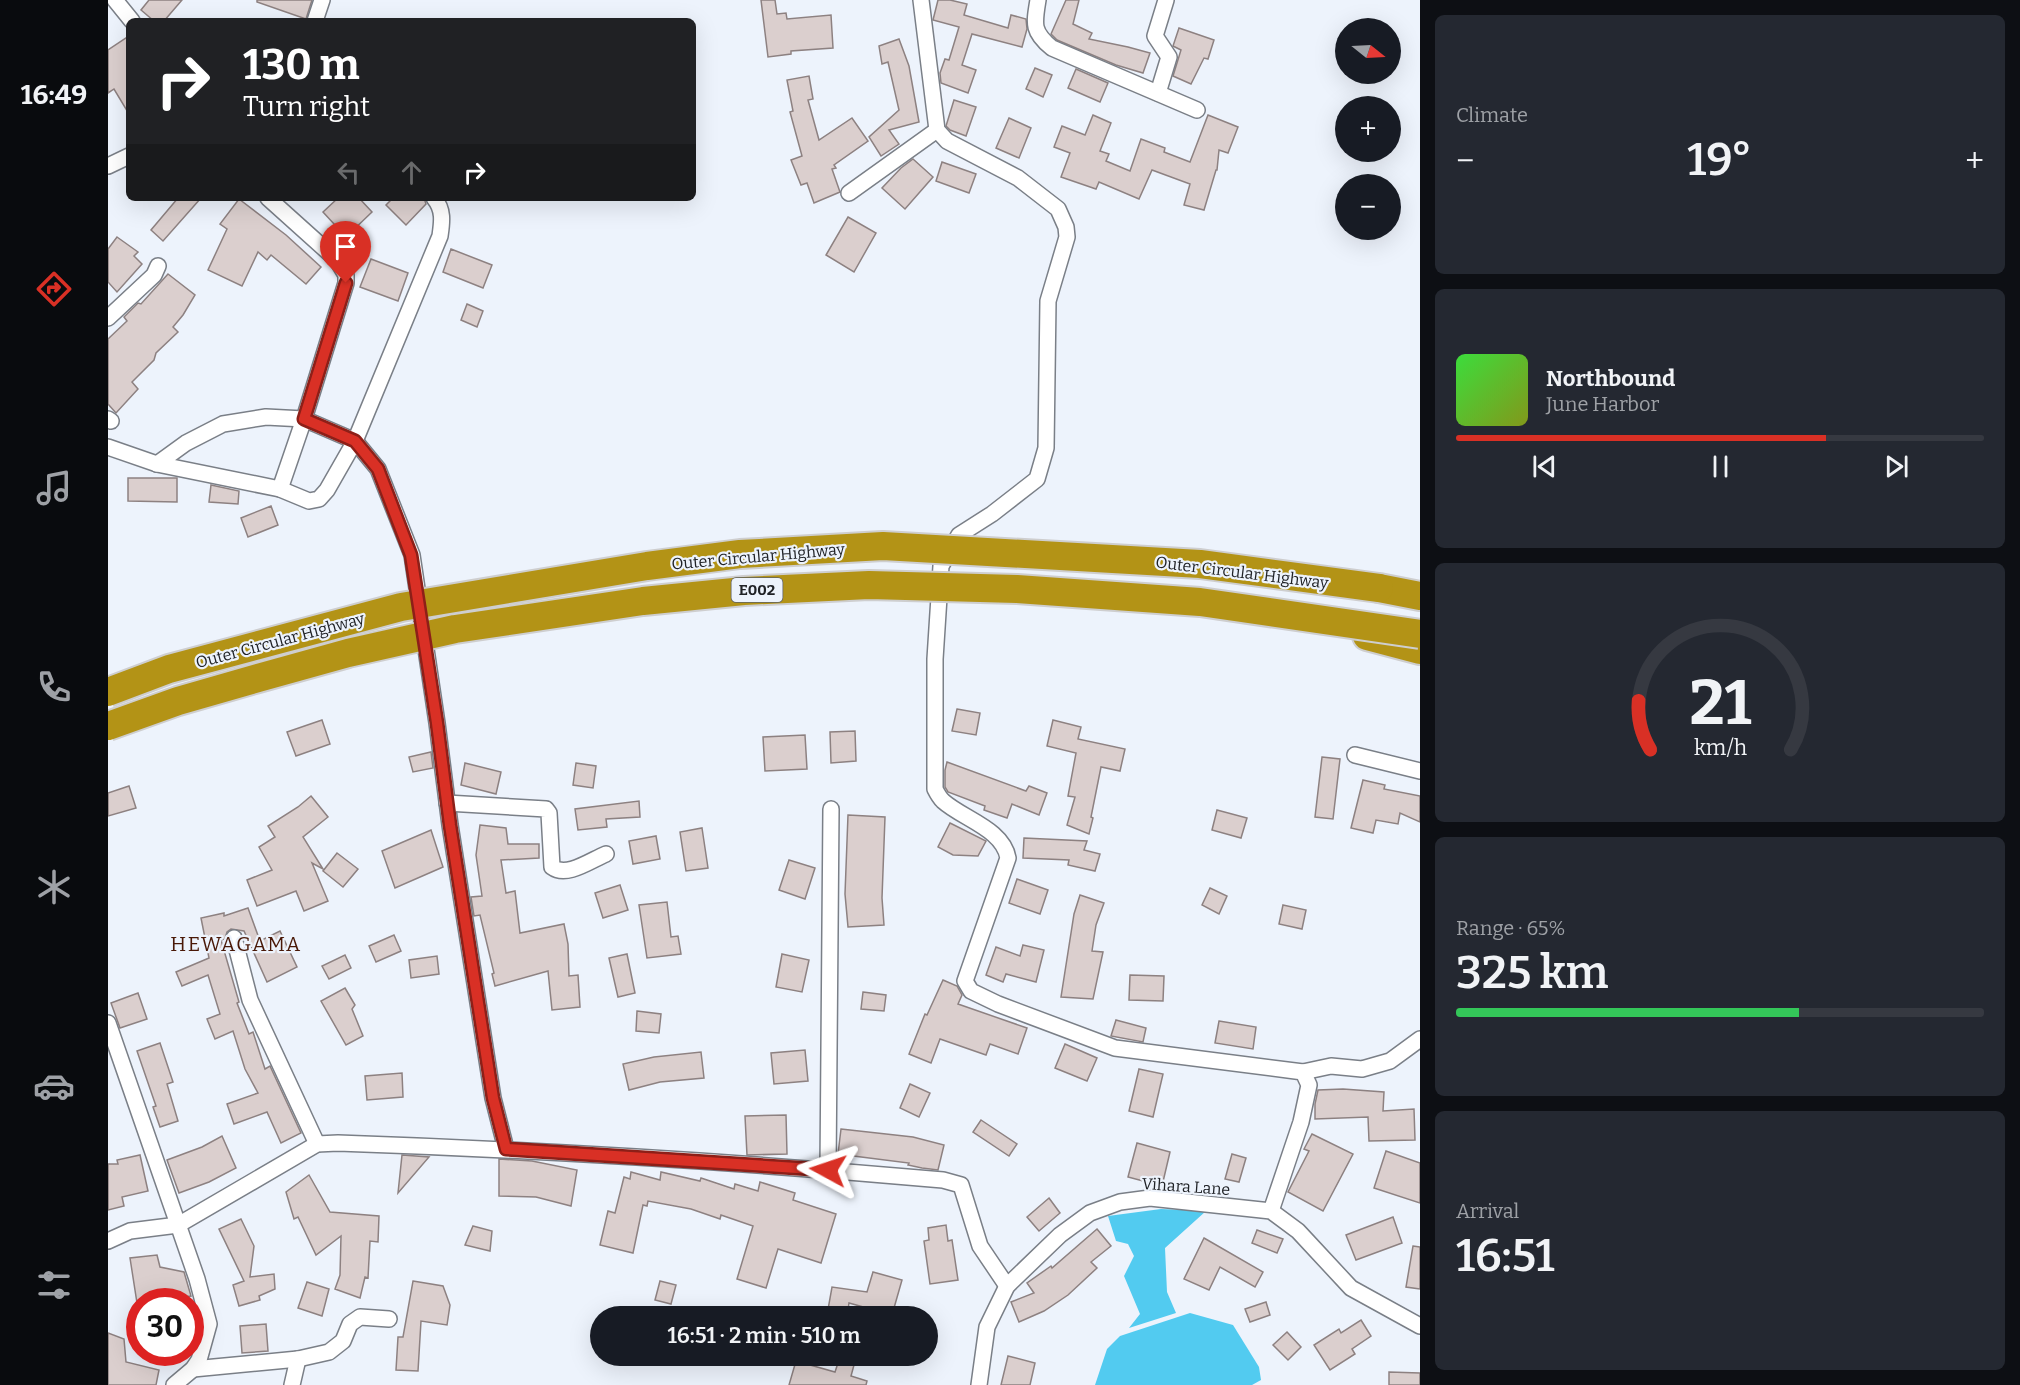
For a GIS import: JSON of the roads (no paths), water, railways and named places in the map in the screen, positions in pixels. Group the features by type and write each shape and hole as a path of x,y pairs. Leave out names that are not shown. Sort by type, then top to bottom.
{"highway":[{"name":"Outer Circular Highway","path":"108,692 169,669 401,607 647,566 740,554 895,547 1200,564 1379,588 1420,596"},
{"name":"Outer Circular Highway","path":"108,726 178,701 380,646 495,623 699,595 782,588 869,585 1017,589 1200,602 1420,634"},
{"path":"1379,588 1420,591"},
{"path":"1288,614 1420,650"}],"street":[{"path":"115,0 130,18"},
{"path":"316,18 322,0"},
{"path":"921,0 938,130 947,141 1018,178 1058,210 1066,227 1067,237 1048,302 1046,448 1037,479 992,514 959,535 942,566 935,659 935,789 943,800 994,835 1006,847 1008,858 965,981 971,991 998,1004 1114,1048 1303,1071 1331,1066 1362,1069 1390,1062 1420,1039"},
{"path":"1038,0 1035,20 1039,37 1052,48 1197,110"},
{"path":"1158,93 1169,57 1155,36 1166,0"},
{"path":"849,193 938,130"},
{"path":"108,166 126,157"},
{"path":"271,201 337,260 346,275 346,283 304,419 279,489"},
{"path":"108,447 157,464 279,489 309,501 319,499 327,490 355,441 440,236 442,216 436,201"},
{"path":"111,308 154,275 158,266"},
{"path":"157,464 186,443 223,424 266,417 304,419 355,441 378,469 411,555 493,1098 506,1149"},
{"path":"1355,755 1420,771"},
{"path":"447,803 546,809 549,813 552,867 556,870 564,872 606,854"},
{"path":"828,1170 831,809"},
{"path":"234,938 250,1000 317,1144"},
{"path":"108,1023 197,1279 209,1324 199,1360 193,1370 174,1385"},
{"path":"1303,1071 1309,1085 1301,1122 1271,1211 1298,1231 1350,1288 1420,1326"},
{"path":"108,1241 130,1231 178,1225 317,1144 506,1149 828,1170 943,1180 961,1185 980,1246 1007,1286"},
{"name":"Vihara Lane","path":"979,1385 987,1327 1007,1286 1059,1235 1090,1213 1120,1202 1150,1198 1271,1211"},
{"path":"193,1370 298,1359 329,1352 343,1341 350,1324 360,1317 389,1318"},
{"path":"292,1385 298,1359"}],"water":[{"path":"1161,1209 1206,1211 1165,1248 1167,1292 1176,1313 1129,1328 1140,1314 1124,1276 1134,1256 1128,1244 1116,1241 1108,1216"},
{"path":"1190,1313 1233,1325 1259,1367 1261,1380 1252,1385 1095,1385 1107,1349 1120,1336"}],"district":[{"name":"HEWAGAMA","path":"236,944"}]}
